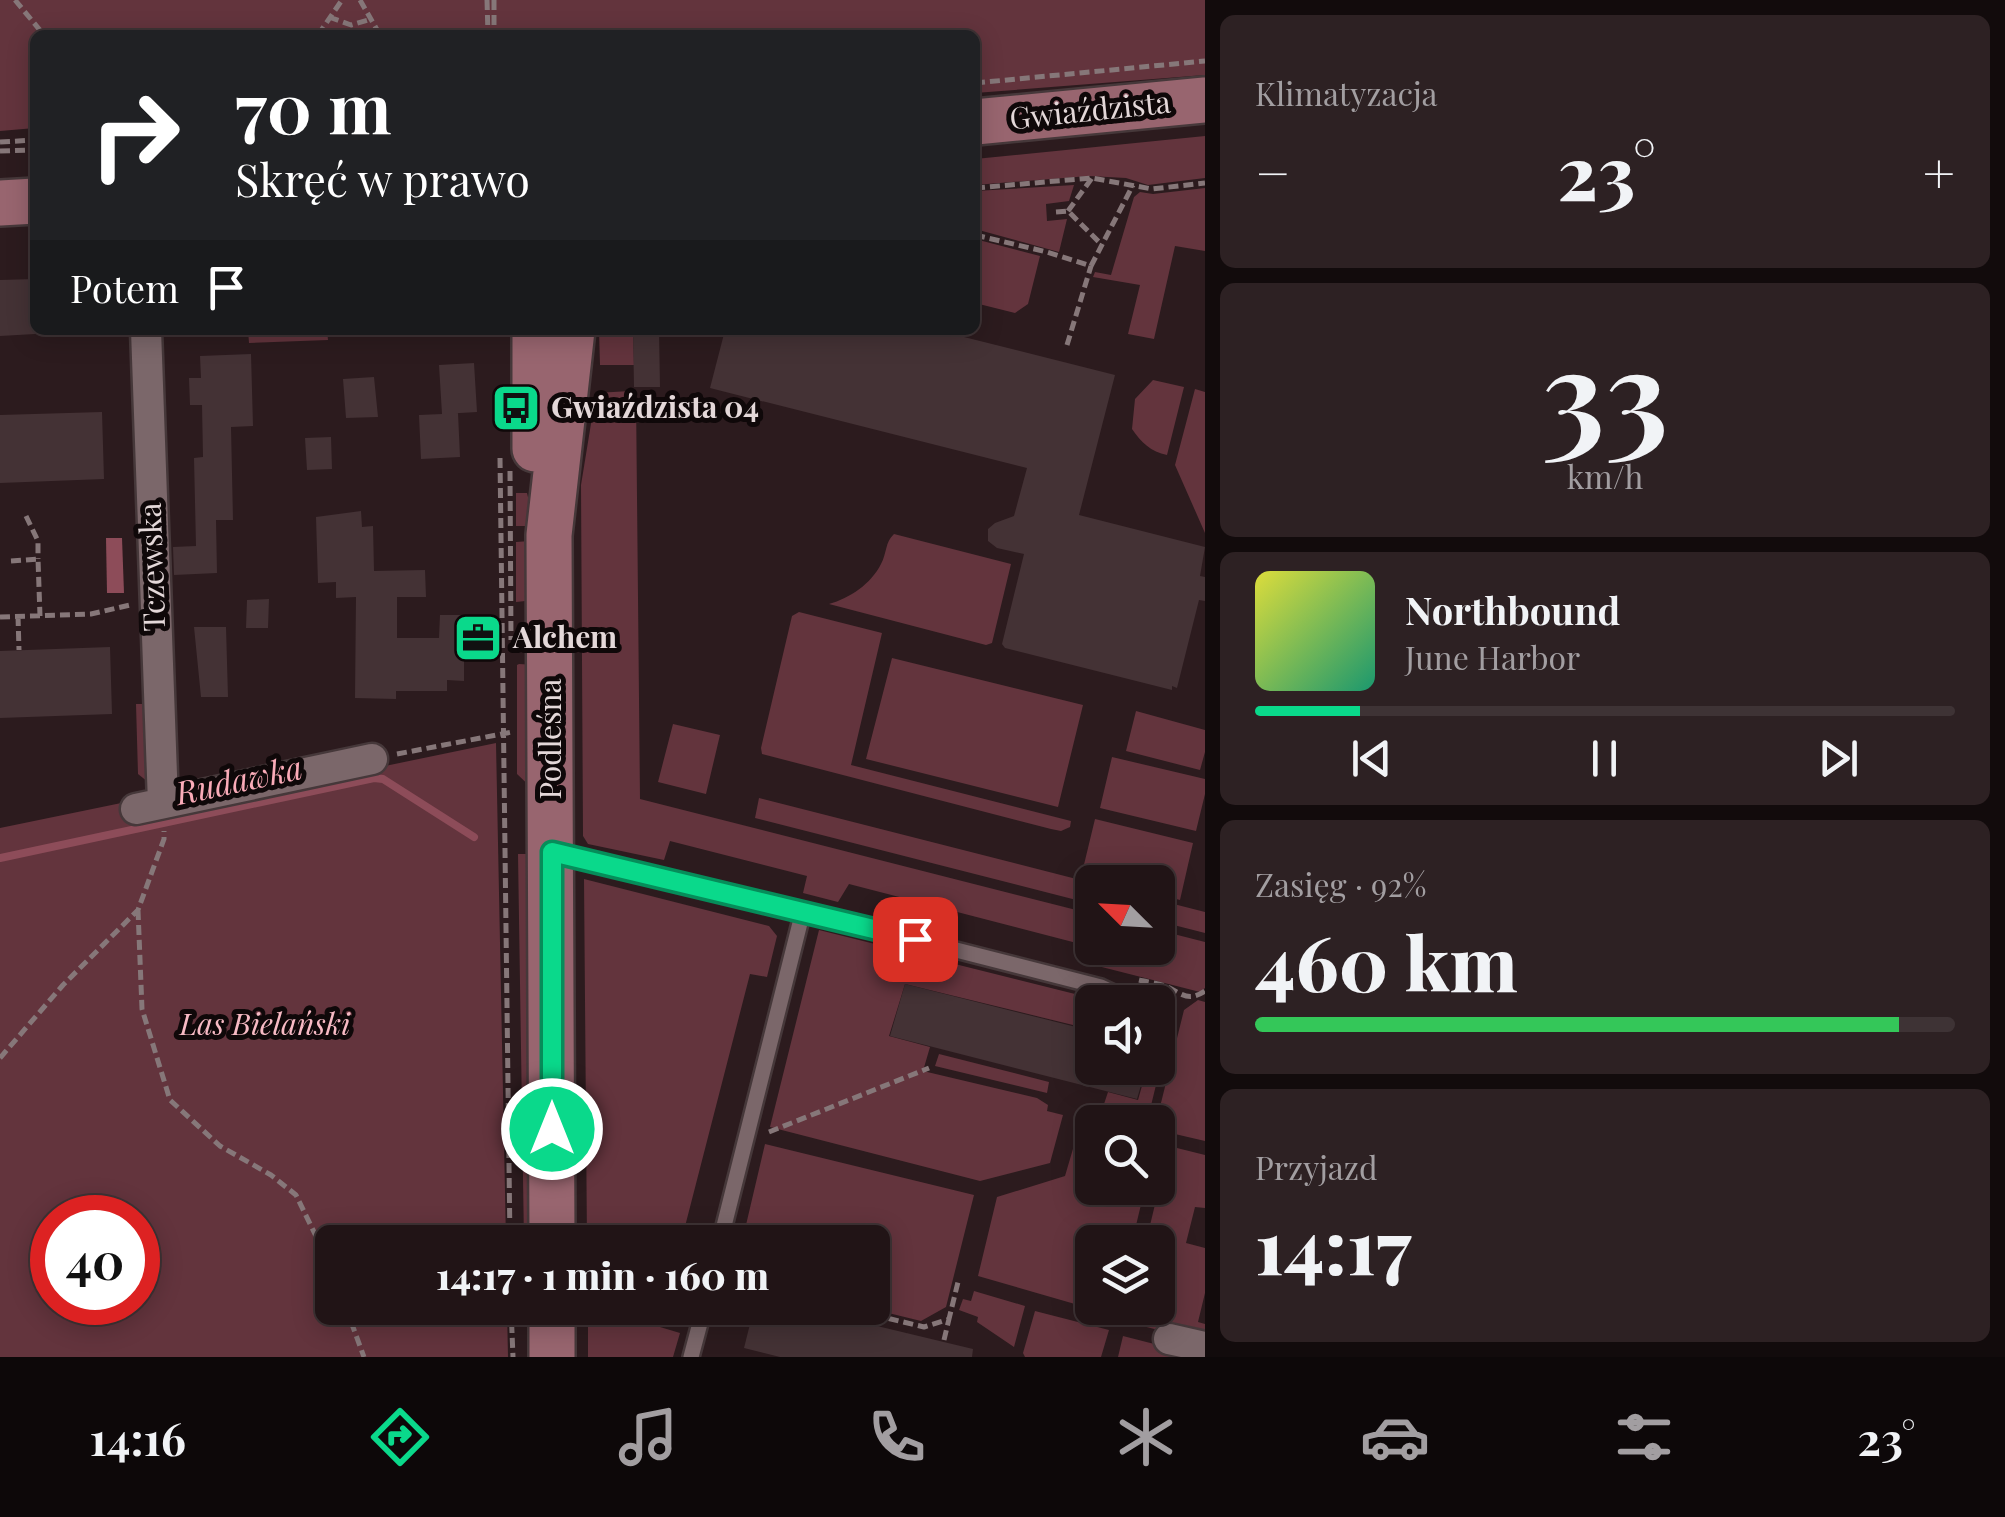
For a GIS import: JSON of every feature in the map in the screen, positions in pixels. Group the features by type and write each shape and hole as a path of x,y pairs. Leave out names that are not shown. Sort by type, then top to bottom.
{"street":[{"name":"Gwiaździsta","path":"980,122 1205,100"},
{"path":"0,172 30,170"},
{"path":"0,203 30,201"},
{"name":"Tczewska","path":"146,335 149,806 372,759"},
{"name":"Podleśna","path":"535,335 535,456 549,535"},
{"name":"Podleśna","path":"552,1225 549,535 571,335"},
{"path":"552,1325 552,1357"},
{"path":"1170,1339 1205,1347"}],"lane":[{"path":"552,852 803,910 1093,985"},
{"path":"724,1225 803,910"},
{"path":"691,1357 699,1325"}],"path":[{"path":"15,0 40,30"},
{"path":"321,30 342,0"},
{"path":"360,0 378,30"},
{"path":"491,0 491,30"},
{"path":"329,17 351,25 372,19"},
{"path":"980,83 1205,61"},
{"path":"0,142 30,140"},
{"path":"0,152 30,150"},
{"path":"1056,212 1068,211 1092,178"},
{"path":"980,188 1092,178 1152,190 1205,183"},
{"path":"1067,345 1091,266 1134,184"},
{"path":"1068,211 1102,245"},
{"path":"980,236 1091,266"},
{"path":"500,442 510,1225"},
{"path":"26,516 38,541 40,616"},
{"path":"12,561 38,560"},
{"path":"0,617 90,614 130,605"},
{"path":"18,616 19,650"},
{"path":"372,759 512,732"},
{"path":"164,839 138,910 142,1008 170,1100 220,1146 271,1175 296,1195 315,1234"},
{"path":"0,1058 62,985 138,910"},
{"path":"1195,998 1205,992"},
{"path":"1182,997 1205,1000"},
{"path":"763,1135 929,1068"},
{"path":"944,1340 958,1282"},
{"path":"890,1320 924,1328 949,1318"},
{"path":"352,1325 364,1357"},
{"path":"512,1325 512,1357"}],"green space":[{"path":"0,0 1205,0 1205,75 980,93 980,30 30,30 30,128 0,131"},
{"path":"1205,136 1205,178 1148,185 1126,178 1089,176 980,185 980,158"},
{"path":"1074,185 1069,201 1046,204 1047,221 1067,219 1059,252 980,230 980,191"},
{"path":"1205,188 1205,251 1175,246 1154,339 1128,334 1140,285 1093,277 1095,272 1111,275 1134,197 1140,192"},
{"path":"980,240 1040,256 1028,304 1015,313 980,304"},
{"path":"248,335 328,335 328,340 249,343"},
{"path":"599,335 633,335 634,365 600,365"},
{"path":"1153,380 1184,387 1167,455 1147,446 1132,429 1135,399"},
{"path":"1195,389 1205,392 1205,533 1175,465"},
{"path":"630,391 636,395 640,799 1075,910 1075,943 849,884 838,902 803,893 807,876 670,841 664,860 588,844 583,836 581,485 596,393"},
{"path":"516,493 527,493 535,526 516,526"},
{"path":"894,534 1011,564 992,643 986,645 829,604 852,594 872,578"},
{"path":"530,541 535,600 516,602 516,542"},
{"path":"799,612 882,633 851,765 1071,821 1070,827 1061,831 1051,829 762,754 792,616"},
{"path":"892,658 1083,705 1058,807 866,759"},
{"path":"519,664 536,665 536,792 517,774"},
{"path":"136,704 144,704 148,782 138,774"},
{"path":"1136,711 1205,730 1200,770 1126,751"},
{"path":"673,724 720,735 706,794 658,782"},
{"name":"Las Bielański","path":"496,743 506,1225 315,1225 315,1325 507,1325 508,1357 0,1357 0,828 131,801 245,795"},
{"path":"1112,757 1205,779 1196,831 1100,808"},
{"path":"759,798 1075,879 1075,900 755,818"},
{"path":"1095,819 1193,843 1180,900 1175,899 1175,865 1084,865"},
{"path":"518,854 536,854 537,1225 524,1225"},
{"path":"584,879 769,926 777,936 767,977 750,974 685,1225 587,1225"},
{"path":"1175,904 1205,912 1205,933 1175,925"},
{"path":"819,930 1075,994 1073,1025 905,984 889,1036 930,1047 923,1071 1037,1098 1048,1105 1047,1111 1063,1115 1050,1163 980,1181 770,1127"},
{"path":"1175,934 1205,942 1205,988 1200,992 1094,965 1175,965"},
{"path":"1198,1000 1205,1002 1205,1141 1175,1134 1175,1105 1160,1105 1165,1085 1175,1085 1175,1046 1184,1010"},
{"path":"939,1054 1049,1082 1047,1093 935,1066"},
{"path":"1142,1085 1156,1085 1151,1105 1104,1105 1108,1092 1138,1100"},
{"path":"1075,1142 1075,1205 1141,1205 1136,1225 1075,1225 1075,1304 978,1276 997,1197 1065,1176"},
{"path":"765,1144 974,1195 946,1307 921,1321 890,1313 890,1225 746,1225"},
{"path":"1175,1148 1205,1155 1205,1208 1195,1207 1186,1243 1205,1248 1205,1293 1198,1322 1205,1324 1205,1342 1139,1325 1175,1325 1175,1225 1150,1225 1155,1205 1175,1205"},
{"path":"974,1291 1025,1306 1014,1347 977,1322 978,1317 959,1310 963,1299 971,1301"},
{"path":"1035,1311 1075,1321 1075,1325 1109,1330 1101,1357 1025,1357"},
{"path":"588,1325 661,1325 680,1333 673,1357 588,1357"},
{"path":"1123,1336 1205,1357 1118,1357"}],"shaded area":[{"path":"106,538 122,538 124,593 107,593"}],"building":[{"path":"30,279 30,334 0,336 0,280"},
{"path":"633,335 659,335 660,387 634,387"},
{"path":"724,335 956,335 1115,375 1079,515 1205,547 1200,576 1205,577 1205,601 1199,600 1177,688 1172,686 1172,690 1005,648 1002,644 1024,554 997,548 988,541 988,529 1014,516 1027,468 710,388"},
{"path":"251,354 253,426 231,427 233,520 216,520 217,573 174,575 173,547 196,546 194,458 203,457 202,405 190,405 189,378 201,378 200,356"},
{"path":"474,363 477,412 458,413 460,457 421,459 419,415 442,414 439,365"},
{"path":"374,377 378,417 346,418 343,379"},
{"path":"102,412 104,479 0,483 0,415"},
{"path":"331,437 332,469 307,470 305,438"},
{"path":"361,511 362,527 373,526 374,571 425,570 426,597 397,597 397,638 439,638 440,615 475,615 475,627 485,627 485,651 464,651 464,681 447,680 447,691 396,691 396,699 355,698 356,597 336,598 336,582 318,583 316,517"},
{"path":"269,599 268,628 246,628 247,600"},
{"path":"194,627 226,627 228,697 201,697"},
{"path":"110,647 112,714 0,718 0,651"},
{"path":"905,984 1075,1027 1075,1083 890,1036"},
{"path":"1082,1085 1141,1085 1137,1099"},
{"path":"750,1325 873,1325 973,1349 972,1357 780,1357 744,1348"}],"waterway":[{"name":"Rudawka","path":"0,858 374,778 383,779 474,837"}],"place":[{"name":"Gwiaździsta 04","path":"516,408"},
{"name":"Alchem","path":"478,638"}],"route":[{"path":"552,1129 552,852 915,939"}]}
